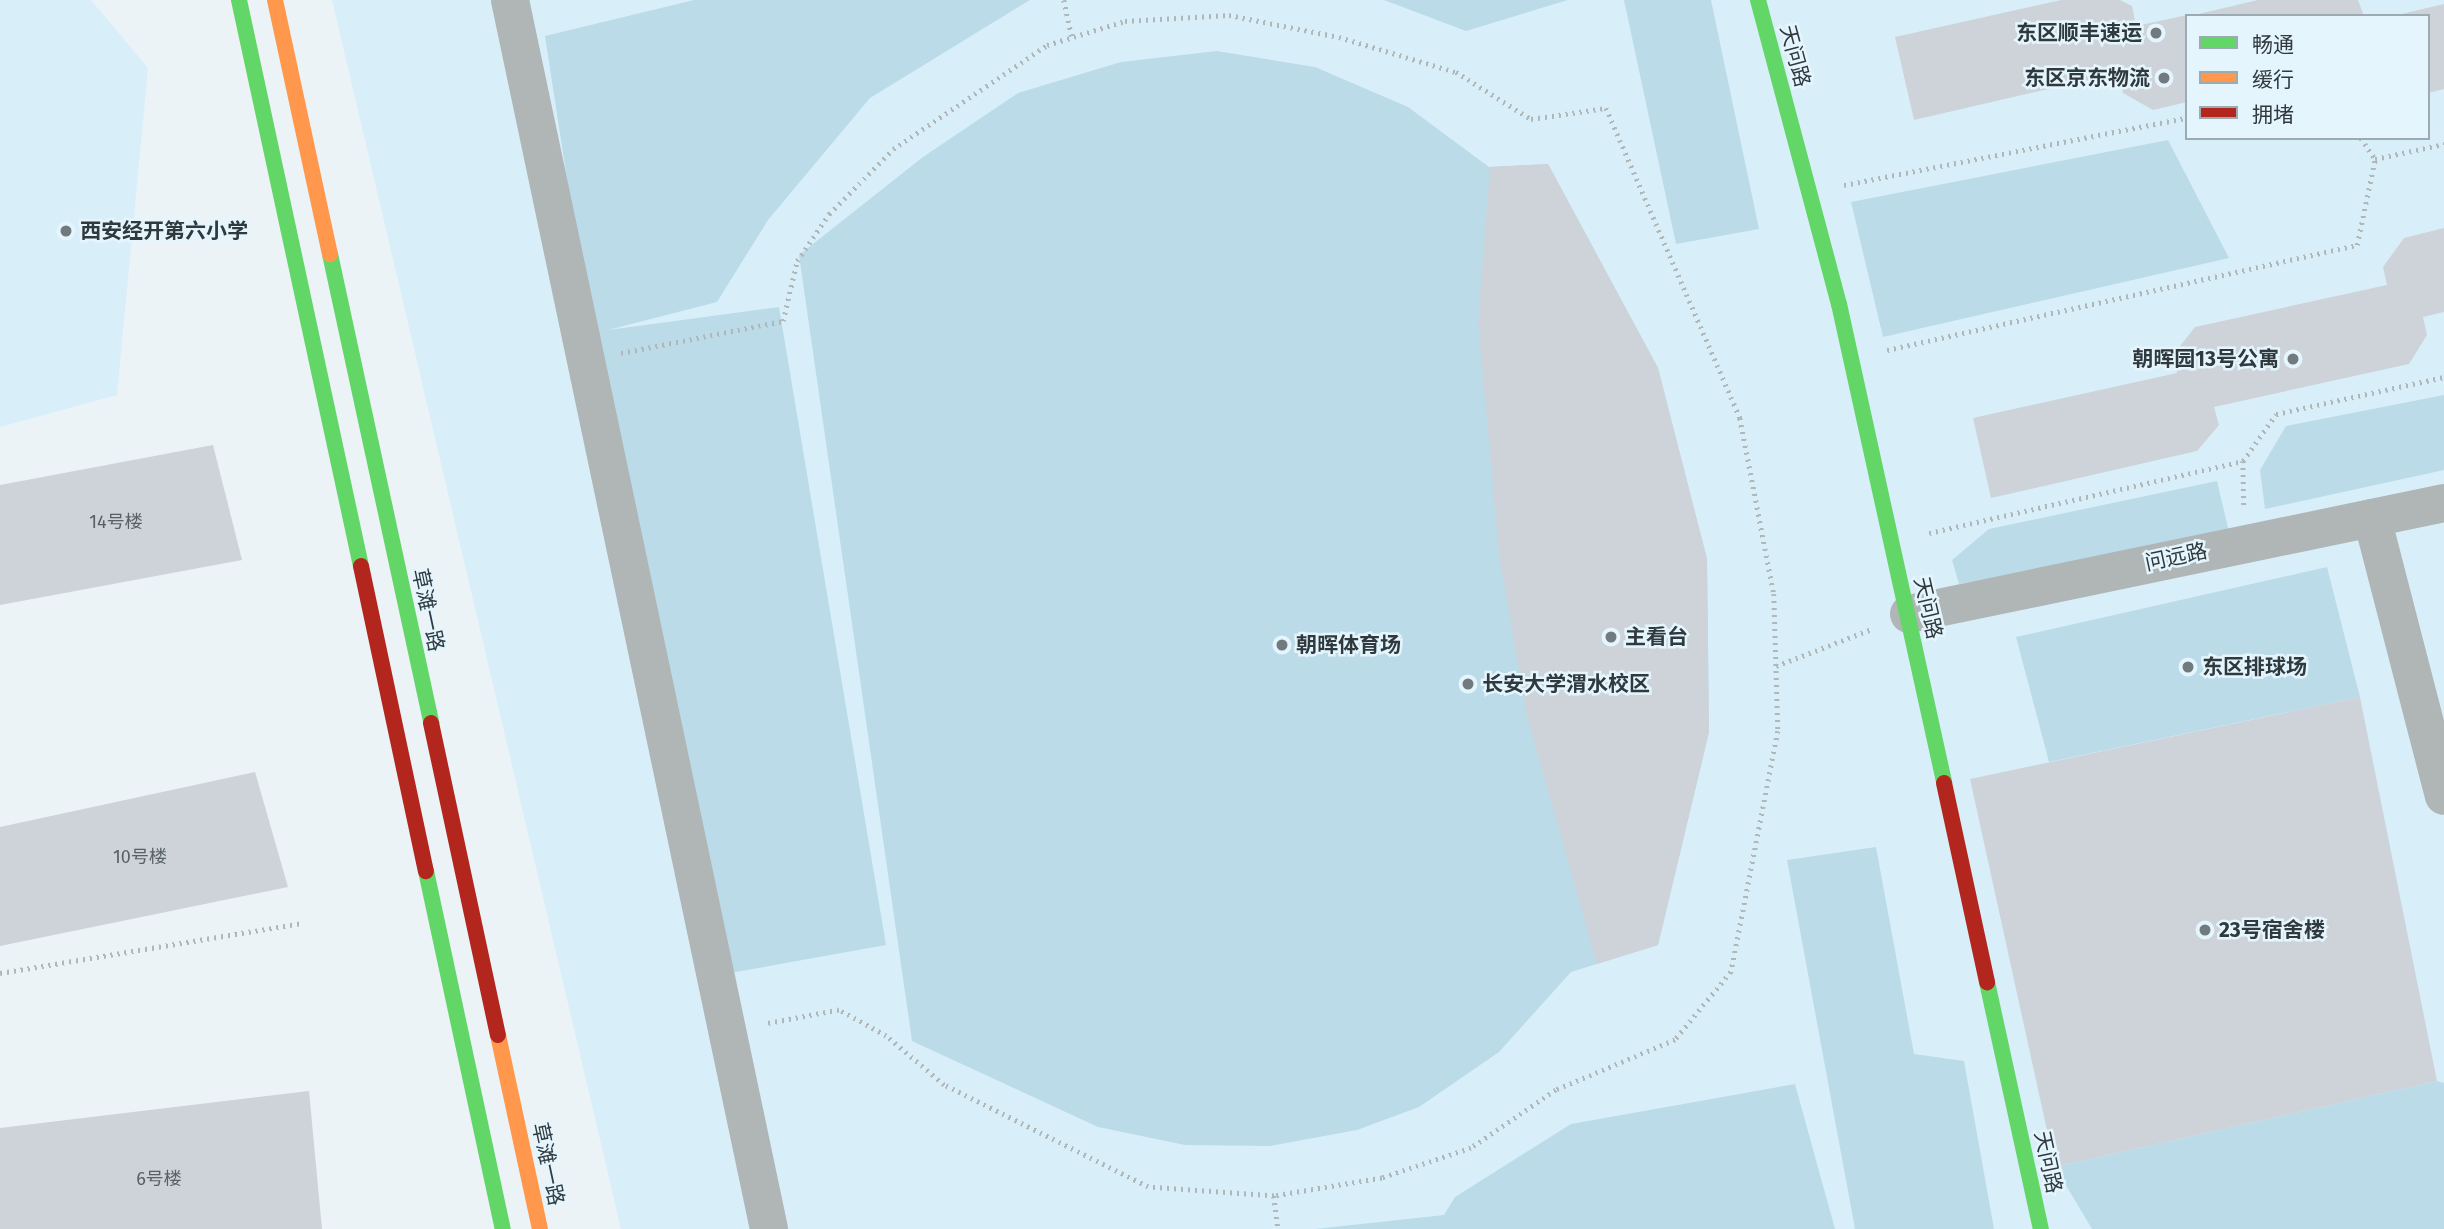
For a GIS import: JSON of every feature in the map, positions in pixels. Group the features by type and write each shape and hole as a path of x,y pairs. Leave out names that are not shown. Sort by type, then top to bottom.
{"street":[{"path":"239,0 503,1229"},
{"name":"草滩一路","path":"275,0 540,1229"},
{"path":"510,0 724,1031 769,1229"},
{"name":"天问路","path":"1758,0 1851,358 1909,614 2040,1229"},
{"name":"问远路","path":"1909,614 2444,503"},
{"path":"2372,518 2444,796"}],"path":[{"path":"1064,0 1072,37"},
{"path":"583,361 783,321 797,261 829,214 892,149 964,95 1046,45 1125,22 1229,15 1339,37 1456,72 1531,119 1606,108 1740,418 1774,594 1778,731 1731,972 1675,1040 1556,1090 1471,1148 1382,1178 1274,1196 1149,1187 944,1085 886,1036 839,1010 724,1031"},
{"path":"1809,192 2185,118"},
{"path":"1851,358 2357,245 2375,159 2362,140"},
{"path":"2375,159 2444,144"},
{"path":"2246,542 2242,461 2276,414 2444,377"},
{"path":"1892,542 2242,461"},
{"path":"1776,666 1909,614"},
{"path":"0,973 303,923"},
{"path":"1274,1196 1278,1229"}],"shaded area":[{"name":"西安经开第六小学","path":"0,0 91,0 148,68 117,395 0,427"},
{"name":"长安大学渭水校区","path":"332,0 2444,0 2444,1229 621,1229"},
{"path":"694,0 1030,0 870,98 768,220 717,302 608,330 779,307 886,945 719,975 586,303 545,36"},
{"path":"1384,0 1568,0 1466,31"},
{"path":"1624,0 1711,0 1759,229 1676,244"},
{"name":"朝晖体育场","path":"1217,51 1315,67 1408,107 1489,167 1548,164 1658,368 1707,559 1709,732 1658,945 1571,972 1499,1052 1419,1107 1357,1130 1270,1146 1185,1145 1098,1127 912,1041 799,255 923,157 1018,93 1121,62"},
{"path":"2168,140 2229,258 1883,337 1851,202"},
{"path":"2444,395 2444,470 2265,509 2260,470 2286,426"},
{"path":"2217,481 2229,532 1959,584 1952,560 1989,529"},
{"name":"东区排球场","path":"2327,567 2360,697 2049,762 2016,637"},
{"path":"1876,847 1914,1054 1964,1061 1994,1229 1855,1229 1787,860"},
{"path":"2437,1081 2444,1083 2444,1229 2092,1229 2055,1167"},
{"path":"1795,1084 1835,1229 1315,1229 1444,1215 1455,1197 1571,1124"}],"building":[{"path":"2061,0 2120,0 2132,6 2136,26 2185,15 2185,102 2153,110 2123,93 2118,73 1914,120 1895,37"},
{"path":"2258,0 2358,0 2363,14 2198,14"},
{"path":"2444,4 2444,89 2430,92 2430,14 2401,14"},
{"name":"主看台","path":"1548,164 1658,368 1707,559 1709,732 1658,945 1597,964 1527,716 1499,554 1478,321 1490,167"},
{"name":"朝晖园13号公寓","path":"2444,228 2444,312 2423,317 2427,335 2409,364 2214,407 2219,425 2197,451 1991,498 1973,418 2177,373 2173,355 2195,327 2387,285 2383,267 2404,238"},
{"path":"213,445 242,560 0,605 0,485"},
{"name":"23号宿舍楼","path":"2360,697 2437,1081 2055,1167 1970,779"},
{"path":"255,772 288,887 0,946 0,827"},
{"path":"309,1091 322,1229 0,1229 0,1128"}],"traffic: fast":[{"path":"239,0 361,566"},
{"path":"1758,0 1839,304 1944,783"},
{"path":"330,254 431,723"},
{"path":"426,871 503,1229"},
{"path":"1987,982 2041,1229"}],"traffic: slow":[{"path":"275,0 330,254"},
{"path":"498,1035 540,1229"}],"traffic: jam":[{"path":"361,566 426,871"},
{"path":"431,723 498,1035"},
{"path":"1944,783 1987,982"}],"place":[{"name":"东区顺丰速运","path":"2156,33"},
{"name":"东区京东物流","path":"2164,78"},
{"name":"西安经开第六小学","path":"66,231"},
{"name":"朝晖园13号公寓","path":"2293,359"},
{"name":"主看台","path":"1611,637"},
{"name":"朝晖体育场","path":"1282,645"},
{"name":"东区排球场","path":"2188,667"},
{"name":"长安大学渭水校区","path":"1468,684"},
{"name":"23号宿舍楼","path":"2205,930"}]}
